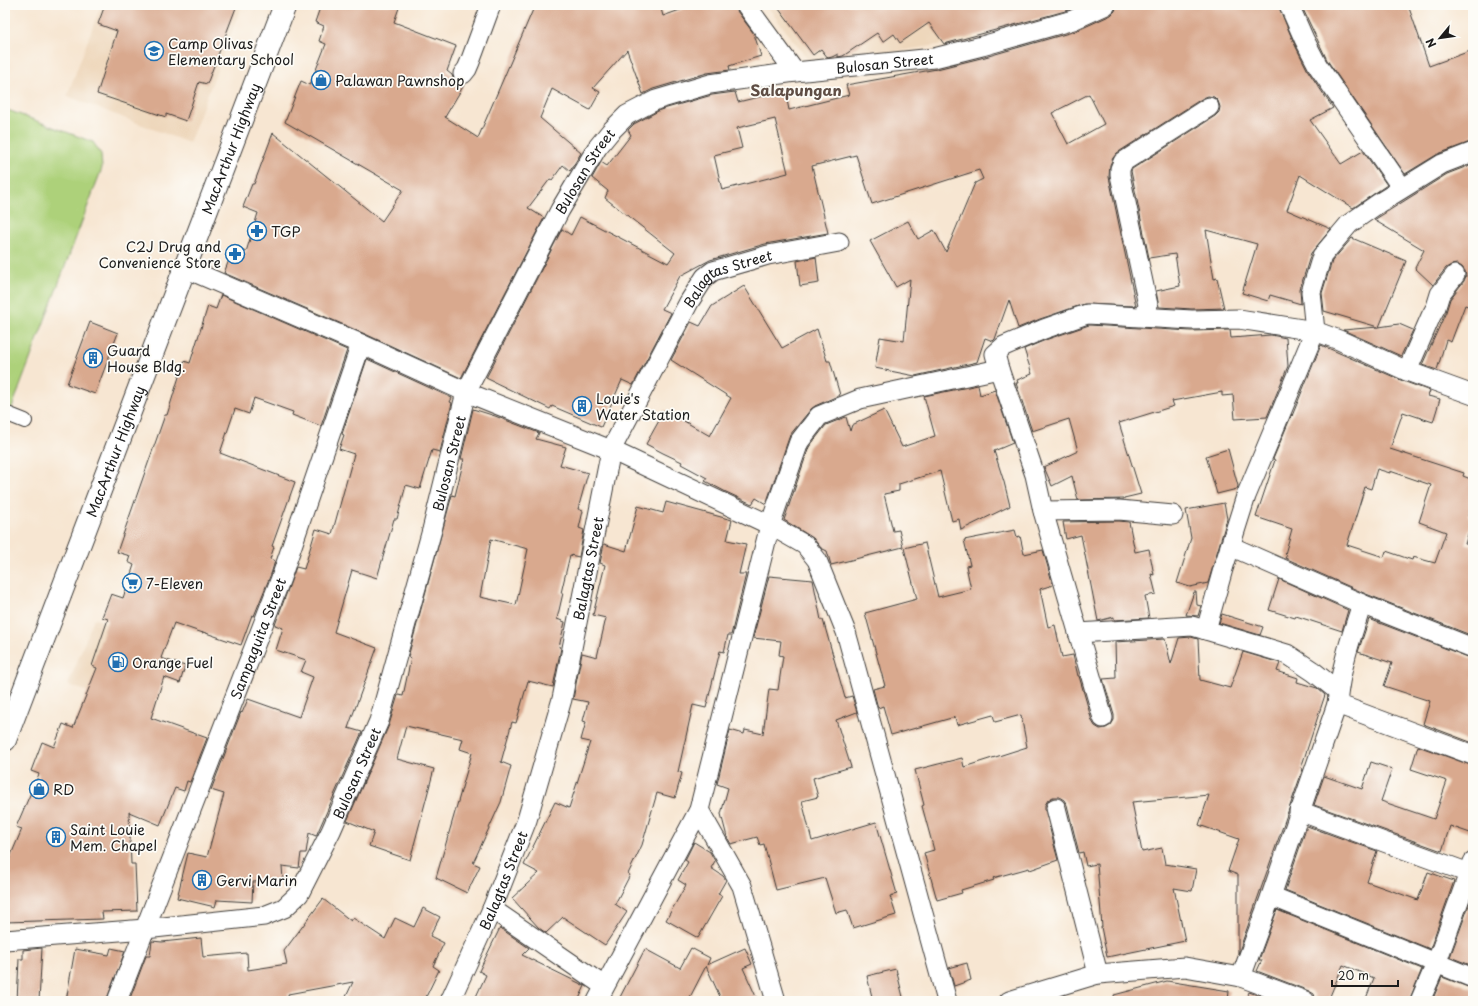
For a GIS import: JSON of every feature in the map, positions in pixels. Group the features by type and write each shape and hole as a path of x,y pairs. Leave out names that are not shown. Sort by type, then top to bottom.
{"highway":[{"name":"MacArthur Highway","path":"5,740 285,5"}],"street":[{"path":"463,74 470,62 491,5"},
{"path":"746,5 795,72"},
{"name":"Bulosan Street","path":"5,940 145,929 264,916 284,908 299,894 331,831 379,721 432,530 466,392 560,210 597,148 627,115 656,100 710,84 795,72 934,58 1073,20 1106,5"},
{"path":"1289,5 1318,66 1402,188"},
{"path":"1144,317 1148,305 1120,175 1120,169 1123,162 1208,107"},
{"path":"1206,630 1246,496 1315,331 1312,292 1322,256 1349,224 1402,188 1442,164 1473,152"},
{"name":"Balagtas Street","path":"450,1001 492,909 527,820 562,699 611,450 689,302 705,277 713,271 768,255 838,242"},
{"path":"186,268 361,344 466,392 611,450 770,525 804,546 817,560 846,632 947,1001"},
{"path":"1407,371 1436,307 1440,294 1455,275"},
{"path":"1103,718 1043,511 1035,475 995,354 1004,346 1087,314 1192,320 1239,319 1315,331 1339,340 1407,371 1473,395"},
{"name":"Sampaguita Street","path":"117,1001 281,578 361,344"},
{"path":"492,909 600,994 699,810 770,525 799,442 819,416 860,399 999,369"},
{"path":"5,413 25,421"},
{"path":"1043,511 1119,510 1173,516"},
{"path":"1230,546 1362,604 1473,648"},
{"path":"1241,977 1271,896 1337,698 1348,646 1362,604"},
{"path":"1078,633 1192,626 1287,654 1314,672 1337,698 1473,755"},
{"path":"1056,808 1098,974"},
{"path":"699,810 742,886 776,1001"},
{"path":"1299,811 1471,868 1436,964 1420,1001"},
{"path":"1271,896 1473,978"},
{"path":"1009,1001 1098,974 1185,967 1241,977 1305,1001"}],"shaded area":[{"name":"Camp Olivas Elementary School","path":"101,5 242,5 189,143 67,96"},
{"path":"766,5 964,5 975,39 812,65"},
{"path":"94,618 166,648 145,711 68,685"}],"green space":[{"path":"5,109 93,142 101,154 102,168 5,426"}],"building":[{"name":"Camp Olivas Elementary School","path":"105,5 237,5 207,84 199,82 186,121 166,114 166,117 97,94 117,31 98,24"},
{"path":"321,5 400,5 394,22 456,46 447,71 452,75 456,83 464,85 445,117 478,138 535,5 660,5 663,16 694,5 735,5 737,11 754,34 761,56 729,66 730,70 707,73 653,89 643,94 627,50 593,88 600,92 590,110 552,89 540,118 581,153 570,171 563,165 552,180 550,179 528,208 544,218 461,378 365,334 224,273 234,247 246,252 258,213 243,207 252,184 254,184 273,133 382,221 403,190 285,122 301,81 310,85 326,44 319,41 324,26 315,22"},
{"path":"776,5 1079,5 1069,10 944,44 929,23 900,43 894,34 883,42 877,33 843,56 838,57 838,54 828,58 821,49 813,55"},
{"path":"1117,5 1278,5 1308,71 1333,108 1310,120 1341,164 1363,151 1387,185 1353,208 1300,175 1287,210 1331,229 1311,253 1300,289 1301,304 1270,295 1268,301 1242,293 1257,244 1206,230 1214,279 1217,278 1224,308 1192,309 1159,307 1156,291 1180,286 1175,254 1149,258 1131,171 1215,116 1219,112 1220,107 1218,101 1214,97 1208,96 1117,153 1110,165 1109,177 1136,306 1084,304 1018,328 1009,300 995,339 993,341 985,338 977,362 915,376 875,368 880,337 904,341 910,279 896,287 870,241 908,221 918,239 934,230 946,252 975,183 983,179 979,170 872,204 856,155 812,166 828,233 765,244 710,260 680,276 662,309 671,313 633,385 622,380 601,427 552,406 550,409 486,378 562,229 571,235 580,217 668,263 675,253 605,198 608,191 592,178 601,162 607,166 631,135 628,130 634,124 660,110 712,95 735,92 738,102 792,89 793,90 786,95 789,110 849,95 846,85 937,69 1076,31 1111,15 1115,11","holes":["1089,94 1104,124 1068,144 1052,113","775,119 788,173 722,190 714,155 742,148 737,128"]},
{"path":"1301,5 1408,5 1429,66 1473,50 1473,141 1438,154 1405,174 1327,60"},
{"path":"1473,164 1473,308 1465,305 1451,342 1446,340 1437,370 1422,365 1446,312 1450,299 1464,281 1466,276 1465,271 1457,264 1451,265 1446,268 1433,285 1415,268 1424,250 1374,220 1447,174"},
{"path":"1352,238 1406,261 1379,327 1399,324 1413,330 1401,356 1343,330 1378,327 1324,311 1322,293 1332,261"},
{"path":"816,257 819,283 800,286 797,261"},
{"path":"744,286 782,348 817,329 827,361 830,361 840,395 811,409 790,435 766,504 756,498 752,504 726,492 705,481 707,478 681,464 682,462 646,444 665,410 710,436 731,398 671,360 691,322 700,326 712,306"},
{"path":"221,295 347,350 321,426 292,415 293,412 254,398 249,414 235,409 220,453 295,482 272,546 274,547 270,559 275,561 271,574 254,616 252,615 241,645 174,623 161,658 185,666 180,683 164,677 151,718 207,738 190,782 187,781 184,791 175,788 160,825 129,812 131,864 135,864 137,911 102,912 103,919 5,922 5,869 22,829 16,827 39,774 31,771 42,742 54,747 63,724 73,728 97,668 92,666 108,619 102,617 111,594 123,598 134,565 128,562 130,556 117,552 165,415 167,415 184,361 190,363 208,306 216,309"},
{"name":"Guard House Bldg.","path":"90,322 118,333 95,394 67,384"},
{"path":"1089,325 1191,331 1230,330 1231,338 1271,335 1286,338 1288,366 1267,417 1235,419 1233,395 1222,396 1222,392 1172,401 1174,406 1119,423 1141,494 1124,499 1078,500 1072,476 1052,486 1044,467 1078,451 1069,419 1032,431 1016,383 1018,383 1017,380 1032,374 1024,349"},
{"path":"1321,345 1403,381 1430,391 1428,396 1440,399 1433,422 1403,412 1390,449 1464,473 1463,476 1473,480 1473,499 1468,516 1473,518 1465,544 1473,545 1473,636 1366,594 1285,558 1287,555 1285,554 1292,529 1256,517 1275,460 1273,459 1292,414 1292,416","holes":["1377,469 1390,473 1390,471 1431,485 1419,522 1446,532 1435,563 1413,557 1412,560 1386,551 1384,557 1347,545 1365,487 1371,489"]},
{"path":"367,359 452,398 450,402 452,403 440,452 432,450 420,489 406,485 397,519 394,519 377,578 352,570 334,632 377,648 348,728 362,732 316,836 309,833 306,853 301,853 299,868 282,866 283,880 253,882 252,902 217,900 215,907 177,898 188,853 207,857 224,794 211,790 241,712 242,713 248,699 299,717 313,677 301,672 306,660 276,650 283,628 275,625 296,567 304,569 316,529 332,534 354,454 339,449 344,435 342,434"},
{"path":"978,385 980,395 995,390 1013,443 994,451 1010,506 961,530 959,519 952,521 940,471 899,484 899,491 884,494 893,531 899,530 903,547 831,565 827,551 821,548 813,538 784,520 809,447 826,425 846,417 850,431 852,425 884,410 902,447 935,436 924,396"},
{"path":"473,409 539,433 536,439 566,447 560,465 588,473 578,509 583,511 579,528 584,530 579,557 570,555 561,593 563,593 557,619 565,622 559,647 561,648 553,687 528,681 516,723 512,722 501,762 511,766 501,802 473,863 480,866 467,893 436,878 472,753 460,749 463,739 406,726 397,759 434,769 410,860 369,846 374,832 347,821 389,725 398,695 403,696 411,658 408,657 452,495 455,496 464,459 461,459","holes":["491,539 528,549 516,605 480,597"]},
{"path":"1228,449 1238,486 1237,489 1217,494 1206,456"},
{"path":"666,502 732,520 727,540 746,544 739,574 746,574 731,635 728,635 724,652 720,651 706,708 693,705 678,772 682,773 675,798 657,793 642,845 628,874 630,875 615,904 627,912 605,945 563,917 546,933 539,928 512,898 539,873 524,865 555,802 569,808 590,742 581,740 586,722 583,721 588,702 573,699 582,653 597,657 606,618 593,615 605,565 600,563 604,544 626,551 638,506 663,513"},
{"path":"1224,503 1227,519 1208,583 1190,587 1177,583 1191,538 1186,510"},
{"path":"1063,522 1129,522 1135,552 1149,549 1154,575 1151,574 1156,594 1145,596 1149,618 1114,620 1114,617 1098,621 1081,535 1066,539"},
{"path":"1015,530 1017,537 1020,536 1024,554 1043,550 1053,585 1040,589 1048,627 1055,625 1062,657 1073,655 1092,721 1095,726 1100,729 1111,725 1114,720 1114,715 1103,679 1116,678 1115,642 1165,639 1171,664 1179,638 1191,637 1198,639 1200,680 1230,688 1243,652 1280,663 1277,671 1298,678 1297,682 1317,688 1325,695 1301,768 1303,769 1238,954 1238,875 1228,871 1239,839 1199,825 1209,795 1132,802 1142,852 1162,848 1165,864 1196,869 1192,891 1174,888 1185,941 1107,957 1101,927 1097,864 1086,866 1083,852 1079,853 1067,805 1064,800 1059,797 1053,797 1048,800 1045,805 1058,860 1030,870 1029,868 993,878 994,880 961,890 962,893 937,900 924,853 934,850 922,806 924,805 915,770 962,758 964,767 1027,747 1021,715 995,722 993,715 957,725 955,717 891,735 883,706 878,708 873,689 885,686 865,613 917,599 904,548 925,543 938,597 971,589 966,566 970,565 964,540"},
{"path":"769,576 813,580 821,620 823,620 845,698 852,696 857,712 836,720 851,767 813,778 818,797 802,801 812,841 876,822 897,894 890,896 896,915 853,928 847,910 836,913 825,878 776,890 764,844 760,845 757,837 731,844 727,837 721,814 728,788 717,784 730,730 744,734 745,730 763,734 769,689 778,690 783,656 779,655 781,641 753,638"},
{"path":"1279,579 1348,610 1342,631 1296,616 1295,618 1269,610"},
{"path":"1194,592 1196,592 1197,605 1201,606 1198,616 1186,615"},
{"path":"1222,614 1263,627 1260,635 1219,623"},
{"path":"1369,619 1473,659 1473,743 1423,724 1430,701 1384,686 1392,663 1358,652"},
{"path":"1418,746 1473,766 1473,834 1450,826 1442,851 1314,805 1324,776 1362,789 1371,762 1392,769 1381,801 1434,819 1447,781 1411,769"},
{"path":"1307,826 1377,851 1367,882 1418,900 1428,872 1454,881 1430,949 1285,890"},
{"path":"694,842 710,852 715,861 711,868 723,876 726,880 718,894 722,896 698,938 666,920 686,885 678,880 688,862 685,860"},
{"path":"1473,894 1473,966 1450,957"},
{"path":"323,899 351,921 353,918 385,939 395,918 414,927 423,908 440,917 430,936 444,943 433,966 439,970 424,1001 344,1001 353,982 288,994 289,999 277,1001 265,1001 265,999 234,1001 129,1001 146,956 150,956 152,941 162,942 201,938 203,957 247,953 248,970 287,964 284,951"},
{"path":"1277,910 1422,969 1409,1001 1365,1001 1374,978 1343,965 1328,1001 1316,1001 1314,994 1309,991 1257,971 1262,960 1259,960"},
{"path":"500,928 529,948 522,955 585,986 578,1001 474,1001 486,975 479,971"},
{"path":"42,948 39,1001 17,1001 19,959 23,959 23,950"},
{"path":"111,948 125,951 106,1001 66,1001 75,949 109,955"},
{"path":"691,948 710,958 707,965 745,948 752,964 743,968 758,1001 722,1001 706,966 688,1001 618,1001 645,949 680,968"},
{"path":"967,963 971,980 954,986 949,968"},
{"path":"896,969 904,1001 873,1001 867,976"},
{"path":"1442,977 1473,989 1473,1001 1432,1001"},
{"path":"1167,981 1229,991 1228,1001 1115,1001 1114,995"},
{"path":"1249,992 1274,1001 1245,1001"}],"place":[{"name":"Camp Olivas Elementary School","path":"154,51"},
{"name":"Palawan Pawnshop","path":"321,80"},
{"name":"TGP","path":"257,231"},
{"name":"C2J Drug and Convenience Store","path":"235,254"},
{"name":"Guard House Bldg.","path":"93,358"},
{"name":"Louie's Water Station","path":"582,406"},
{"name":"7-Eleven","path":"132,583"},
{"name":"Orange Fuel","path":"118,662"},
{"name":"RD","path":"39,789"},
{"name":"Saint Louie Mem. Chapel","path":"56,837"},
{"name":"Gervi Marin","path":"202,880"}],"district":[{"name":"Salapungan","path":"796,89"}]}
